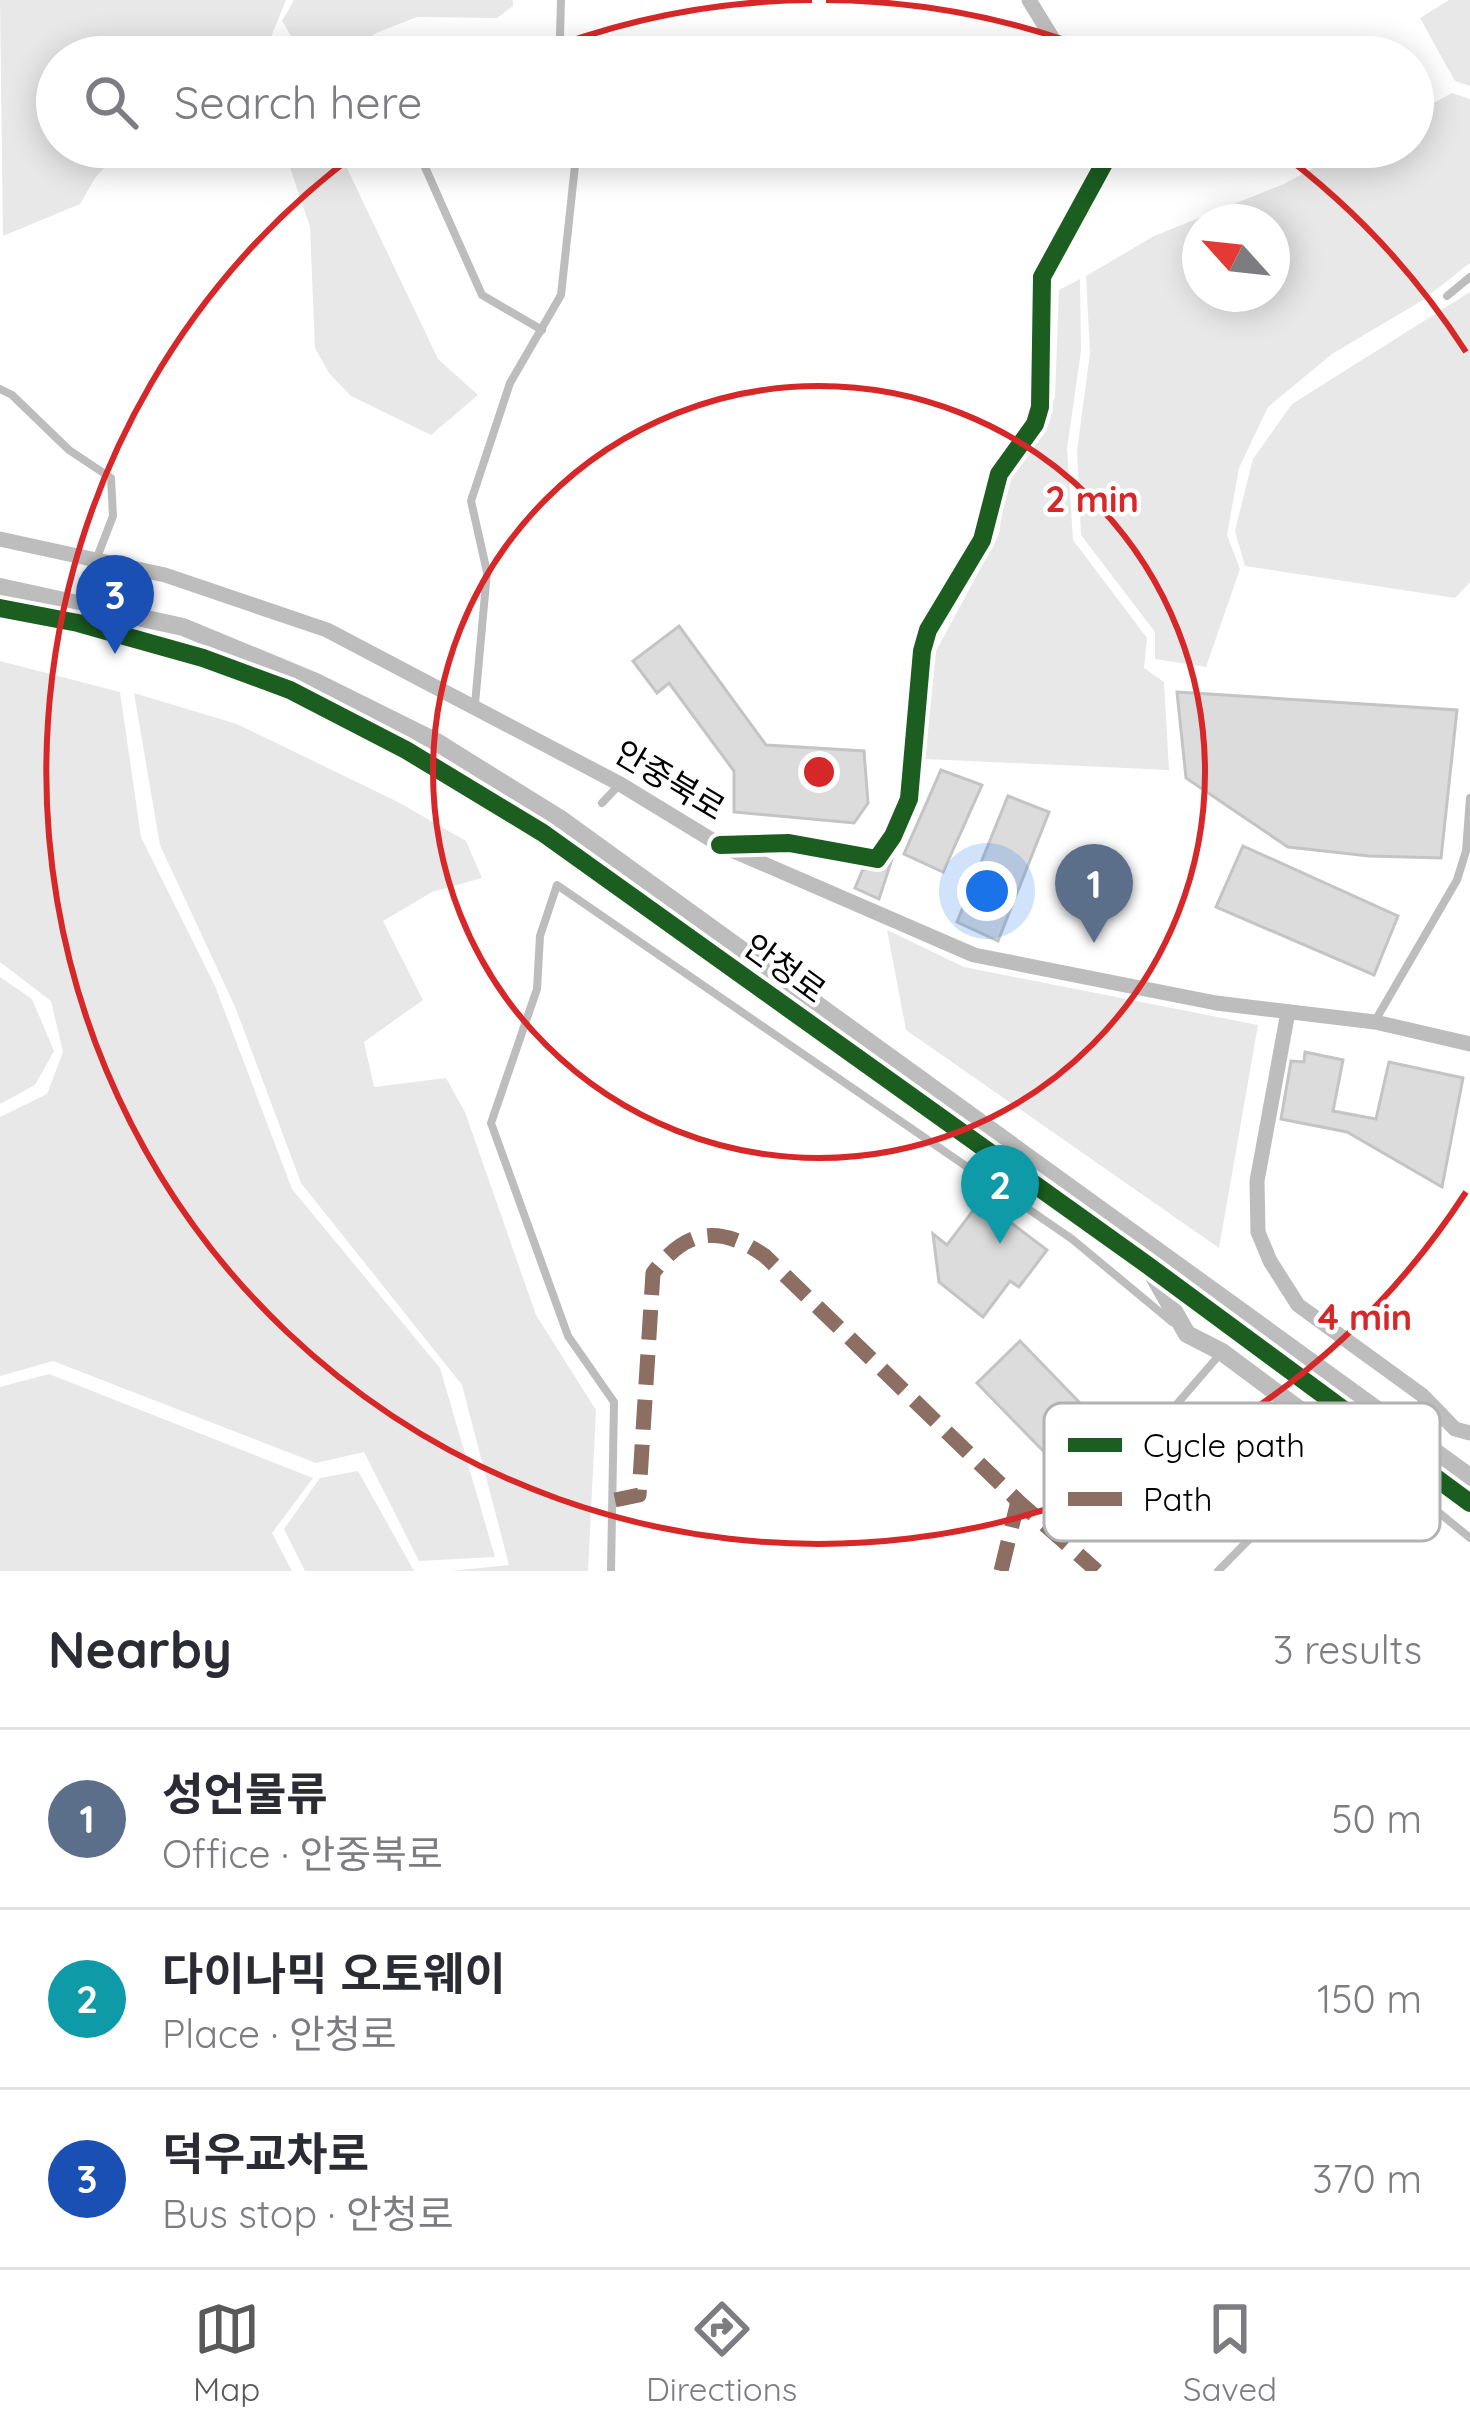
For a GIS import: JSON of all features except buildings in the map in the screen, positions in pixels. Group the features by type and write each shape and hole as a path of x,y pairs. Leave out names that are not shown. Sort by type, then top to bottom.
{"street":[{"path":"1029,0 1051,36"},
{"path":"721,845 790,843 877,859 893,836 909,799 922,651 928,630 982,540 999,474 1035,424 1040,407 1042,277 1102,168"},
{"name":"안중북로","path":"0,538 165,575 327,630 620,784 721,845 974,955 1216,1003 1375,1022 1470,1044"},
{"name":"안청로","path":"0,587 183,627 316,682 435,741 562,820 1368,1403"},
{"name":"안청로","path":"0,608 78,623 202,658 290,690 406,750 562,846 1334,1403"},
{"path":"1288,1012 1257,1181 1258,1232 1298,1305 1429,1403"},
{"path":"1146,1264 1187,1334 1222,1352 1290,1403"},
{"path":"1440,1414 1455,1429 1470,1433"},
{"name":"안청로","path":"1440,1455 1470,1477"},
{"name":"안청로","path":"1440,1482 1469,1503"},
{"path":"1440,1489 1469,1503"}],"lane":[{"path":"560,36 561,0"},
{"path":"425,168 482,295 542,330"},
{"path":"474,708 488,572 471,501 510,383 561,295 575,168"},
{"path":"1447,296 1470,277"},
{"path":"0,388 69,450 111,478 113,516 95,558 78,623"},
{"path":"602,803 620,784"},
{"path":"1375,1022 1456,880 1466,851 1470,798"},
{"path":"611,1571 614,1402 568,1336 491,1124 537,989 540,936 557,885 1072,1239 1187,1334"},
{"path":"1178,1403 1222,1352"},
{"path":"1440,1513 1470,1538"},
{"path":"1218,1571 1248,1541"}],"shaded area":[{"path":"0,0 286,0 271,36 36,36 36,168 104,168 80,204 3,236"},
{"path":"294,0 513,0 513,6 497,18 417,17 372,36 291,36 282,21"},
{"path":"1449,0 1470,0 1470,86 1455,81 1420,18"},
{"path":"1452,93 1470,99 1470,263 1423,300 1332,354 1268,407 1239,468 1227,535 1240,569 1206,667 1155,659 1155,632 1081,535 1077,451 1090,353 1086,276 1182,225 1182,312 1290,312 1290,204 1234,204 1313,168 1434,168 1434,103"},
{"path":"290,168 347,168 438,359 478,395 431,435 351,396 329,373 315,348 310,227"},
{"path":"1080,279 1081,351 1067,449 1073,540 1147,638 1144,668 1164,682 1169,770 925,759 936,651 999,534 1006,483 1034,444 1055,397 1059,290"},
{"path":"1470,292 1470,582 1455,598 1245,566 1235,531 1253,459 1292,404"},
{"path":"0,661 120,692 141,837 215,986 292,1189 440,1368 495,1557 419,1561 364,1452 316,1463 53,1361 0,1376 0,1117 47,1094 63,1052 51,1001 0,962"},
{"path":"134,693 237,724 398,802 466,841 482,878 432,892 383,921 423,1000 364,1042 374,1087 446,1078 465,1112 536,1315 596,1410 588,1571 451,1571 509,1565 462,1385 301,1183 236,1009 160,845"},
{"path":"887,930 964,967 1258,1025 1219,1248 906,1030"},
{"path":"0,977 32,999 54,1051 35,1085 0,1104"},
{"path":"49,1374 313,1478 272,1533 292,1571 0,1571 0,1387"},
{"path":"358,1471 414,1571 305,1571 284,1529 320,1478"}],"marked path":[{"path":"615,1500 639,1495 653,1273 678,1247 704,1236 718,1236 765,1256 1044,1524"},
{"path":"1001,1571 1018,1501"},
{"path":"1063,1541 1097,1571"}],"cycle path":[{"path":"720,845 789,843 877,859 893,836 909,799 922,651 928,630 982,540 999,474 1035,424 1040,407 1042,277 1102,168"},
{"path":"0,608 78,623 203,658 290,690 406,750 543,833 1334,1403"},
{"path":"1440,1481 1470,1503"}],"place":[{"name":"덕우교차로","path":"115,654"},
{"name":"성언물류","path":"1094,943"},
{"name":"다이나믹 오토웨이","path":"1000,1244"}]}
